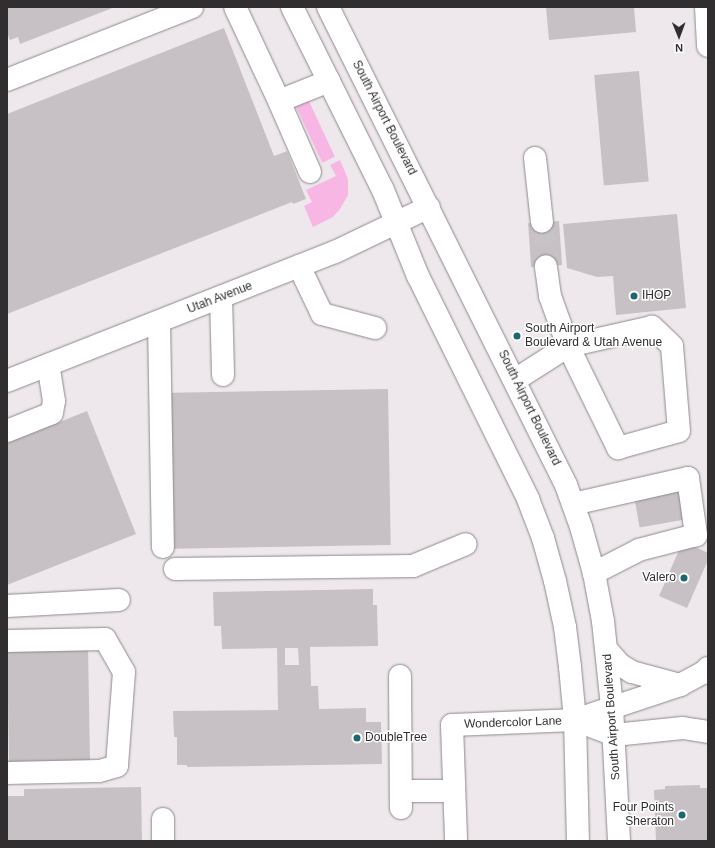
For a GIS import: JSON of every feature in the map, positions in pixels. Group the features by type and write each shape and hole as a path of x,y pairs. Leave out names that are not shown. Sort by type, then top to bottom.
{"main road":[{"path":"7,80 192,7"},
{"path":"235,7 310,172"},
{"path":"292,7 383,190 418,276 528,499 543,538 555,581 565,627 570,667 575,720 578,841"},
{"name":"South Airport Boulevard","path":"328,7 515,380 566,485 573,504 594,573 604,621 614,735 618,841"},
{"path":"706,7 708,46"},
{"path":"279,101 328,81"},
{"path":"535,158 542,222"},
{"name":"Utah Avenue","path":"7,381 335,252 396,222 429,208"},
{"path":"299,266 322,314 375,328"},
{"path":"515,380 568,346 652,327 672,346 679,431 618,448 568,346 550,296 546,266"},
{"path":"221,297 223,375"},
{"path":"159,322 163,547"},
{"path":"7,431 52,413 54,401 48,365"},
{"path":"573,504 688,478 696,536 639,550 594,573"},
{"path":"175,569 413,566 466,544"},
{"path":"7,606 118,600"},
{"path":"7,640 106,639 124,672 117,766 99,771 7,773"},
{"path":"607,650 619,664 632,672 680,685"},
{"path":"575,720 680,685 703,673 708,668"},
{"path":"400,676 401,800 454,791 456,841"},
{"path":"575,720 614,735 683,728 708,732"},
{"name":"Wondercolor Lane","path":"454,791 452,725 575,720"},
{"path":"163,819 163,841"}],"shaded area":[{"path":"307,97 335,157 322,163 294,103"},
{"path":"340,160 348,179 348,195 340,209 333,217 313,227 304,206 312,202 306,190 336,176 330,165"}],"building":[{"path":"7,7 115,7 20,44 18,37 10,40 7,33"},
{"path":"546,7 634,7 636,32 549,40"},
{"path":"224,28 274,156 287,151 306,199 293,204 292,202 7,314 7,114"},
{"path":"639,71 649,182 604,185 594,75"},
{"path":"677,214 686,308 616,315 613,276 597,277 567,268 563,224"},
{"path":"559,221 562,265 531,267 528,223"},
{"path":"388,389 391,545 174,549 171,393"},
{"path":"87,411 136,534 7,585 7,443"},
{"path":"679,486 685,519 640,527 634,494"},
{"name":"Valero","path":"683,541 708,553 708,560 687,608 659,596"},
{"path":"373,589 373,605 377,605 378,646 310,647 311,686 318,686 319,709 366,708 366,722 381,722 382,764 187,767 187,765 177,765 177,737 174,737 173,711 278,710 277,648 222,649 221,626 214,626 213,592","holes":["285,648 298,648 299,665 285,665"]},
{"path":"88,645 90,763 9,764 7,646"},
{"name":"Four Points Sheraton","path":"700,785 700,788 708,788 708,841 656,841 654,790 665,789 665,786"},
{"path":"141,787 142,841 7,841 7,796 24,796 24,789"}],"tunnel":[{"path":"542,222 546,266"}],"place":[{"name":"IHOP","path":"634,296"},
{"name":"South Airport Boulevard & Utah Avenue","path":"517,336"},
{"name":"Valero","path":"684,578"},
{"name":"DoubleTree","path":"357,738"},
{"name":"Four Points Sheraton","path":"682,815"}]}
